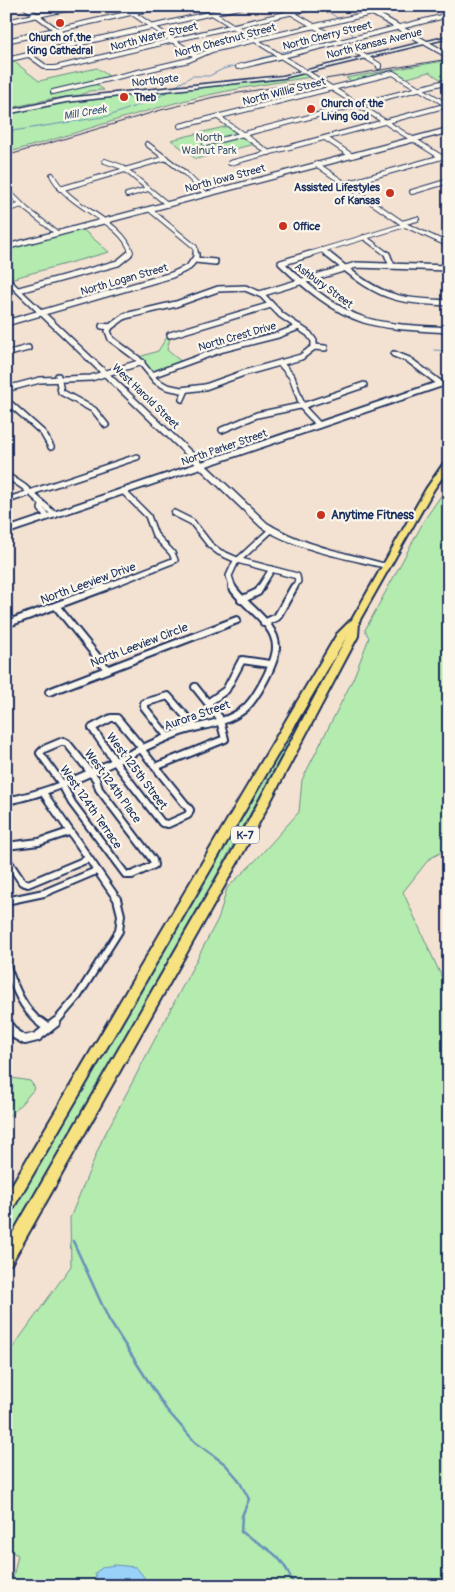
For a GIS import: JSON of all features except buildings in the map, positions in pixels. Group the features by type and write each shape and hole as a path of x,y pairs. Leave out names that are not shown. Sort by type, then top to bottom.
{"highway":[{"name":"K-7","path":"6,1208 342,634 354,623 430,489 449,462"},
{"name":"K-7","path":"6,1259 237,853 353,636 354,623"}],"main road":[{"name":"North Kansas Avenue","path":"305,71 449,36"},
{"name":"Northgate","path":"6,111 66,100 164,88 270,79 305,71"},
{"name":"West Harold Street","path":"6,278 257,519 271,530 311,543 384,561 387,564"}],"street":[{"path":"24,6 76,44"},
{"path":"6,22 80,6"},
{"path":"122,6 196,56"},
{"path":"6,41 162,6"},
{"path":"6,60 243,6"},
{"path":"280,6 314,27 331,34"},
{"path":"361,6 449,56"},
{"name":"North Chestnut Street","path":"53,92 182,61 256,40 402,6"},
{"path":"438,6 449,13"},
{"name":"North Water Street","path":"29,55 48,68 55,68 315,7"},
{"path":"212,13 440,157"},
{"name":"North Cherry Street","path":"238,67 449,13"},
{"path":"347,46 379,67"},
{"name":"North Willie Street","path":"180,126 393,73 420,89"},
{"path":"205,144 449,81"},
{"path":"420,89 448,106"},
{"path":"230,163 448,106"},
{"path":"218,117 269,152"},
{"name":"North Iowa Street","path":"6,246 449,130"},
{"path":"325,138 352,156"},
{"path":"147,144 185,173 206,194"},
{"path":"345,184 449,155"},
{"path":"60,189 166,158"},
{"path":"105,161 124,169 167,204"},
{"path":"316,164 403,224 449,245"},
{"path":"19,290 115,264 131,253 131,246 103,221 81,207 60,189 52,175"},
{"path":"412,192 449,181"},
{"path":"6,189 22,206 57,233"},
{"path":"127,195 148,189"},
{"path":"6,210 22,206"},
{"path":"149,209 192,244 197,252 195,260 215,262"},
{"path":"322,250 417,219"},
{"path":"364,237 388,255 392,260 392,266"},
{"path":"442,242 449,240"},
{"path":"322,250 374,288 389,295 449,303"},
{"name":"Ashbury Street","path":"322,250 281,262 341,311 355,317 381,324 449,330"},
{"name":"North Logan Street","path":"6,322 172,275 186,269 195,260"},
{"path":"260,294 346,268 367,264 449,268"},
{"path":"314,347 313,337 271,305 260,294 242,285 218,289 176,304 125,316 110,327 108,331 111,339 140,361 163,385 186,390 205,388 244,372 303,356 314,347 325,348"},
{"path":"170,334 271,305"},
{"path":"102,326 110,327"},
{"name":"North Crest Drive","path":"152,375 223,349 278,335 299,327"},
{"path":"6,354 28,348"},
{"path":"394,354 409,360 441,384"},
{"path":"6,389 58,376 68,379 83,379 140,361"},
{"path":"280,363 292,377 302,406 319,425"},
{"path":"58,376 61,392 94,410 106,425"},
{"name":"North Parker Street","path":"6,531 449,381"},
{"path":"222,430 262,413 302,406 364,385"},
{"path":"182,399 186,390"},
{"path":"6,400 16,411 38,428 46,437 51,447"},
{"path":"8,500 97,473 137,457"},
{"path":"6,475 47,507 51,516"},
{"name":"North Leeview Drive","path":"6,624 175,560 172,553 155,535 148,516 124,491"},
{"path":"174,513 192,522 213,549 238,560 296,576 298,580 277,617 264,623"},
{"name":"Aurora Street","path":"6,801 44,794 168,737 220,720 240,712 248,706 257,693 276,647 272,633 234,591 230,583 230,570 238,560 271,530"},
{"path":"242,600 258,592 272,569"},
{"path":"56,606 107,669"},
{"name":"North Leeview Circle","path":"49,692 237,620"},
{"path":"209,702 218,698 229,687 242,660 270,664"},
{"path":"142,749 155,767 225,739 224,728 216,710 195,686"},
{"path":"168,737 143,706 145,703 168,696 195,727"},
{"name":"West 125th Street","path":"142,749 118,719 115,718 94,726 92,729 121,770 164,824 185,816 190,812 155,767"},
{"name":"West 124th Place","path":"42,750 62,741 66,742 96,779 99,789 153,860 154,865"},
{"name":"West 124th Terrace","path":"42,750 41,754 72,803 126,875 132,876 154,865"},
{"path":"6,1023 16,1035 25,1040 39,1037 65,1013 80,995 119,931 121,908 44,794"},
{"path":"6,846 39,842 69,832"},
{"path":"6,858 24,884 88,859"},
{"path":"6,901 44,893 96,870"},
{"path":"6,964 22,1004 37,1022 48,1028"}],"green space":[{"path":"12,60 39,81 97,68 109,76 74,85 76,87 98,82 101,83 97,85 104,90 89,91 81,95 50,99 6,109 6,61"},
{"path":"449,60 449,81 445,82 429,72 404,79 393,72 353,82 346,78"},
{"path":"304,74 311,77 243,88 192,99 6,153 6,114 49,104 272,80"},
{"name":"North Walnut Park","path":"228,126 254,144 196,159 171,140"},
{"path":"81,228 109,252 10,279 6,275 6,249"},
{"path":"167,337 170,338 167,350 183,363 153,373 139,357 158,351"},
{"path":"449,484 449,848 429,859 403,892 449,993 449,1586 6,1586 6,1577 13,1578 18,1555 6,1549 6,1357 71,1266 70,1218 102,1140 219,917 227,888 256,860 299,812 302,780 353,679 369,638 365,630 425,519"},
{"path":"346,636 225,860 6,1246 6,1221 216,856"},
{"path":"6,1077 30,1081 35,1088 14,1112 6,1118"}],"water":[{"path":"114,1565 136,1567 144,1577 144,1586 97,1586 95,1573 103,1567"}],"waterway":[{"name":"Mill Creek","path":"328,6 326,10 339,19"},
{"name":"Mill Creek","path":"281,52 351,37 353,35 343,22"},
{"name":"Mill Creek","path":"6,132 109,116 157,98 192,76 209,76 223,69 273,55"},
{"path":"434,350 449,351"},
{"path":"73,1241 109,1320 166,1409 195,1442 225,1464 238,1479 249,1499 242,1516 241,1532 267,1548 280,1559 290,1575 294,1586"}],"railway":[{"path":"6,156 161,110 214,97 449,59"}],"place":[{"name":"Church of the King Cathedral","path":"60,23"},
{"name":"Theb","path":"124,97"},
{"name":"Church of the Living God","path":"311,109"},
{"name":"Assisted Lifestyles of Kansas","path":"390,193"},
{"name":"Office","path":"283,226"},
{"name":"Anytime Fitness","path":"321,515"}]}
